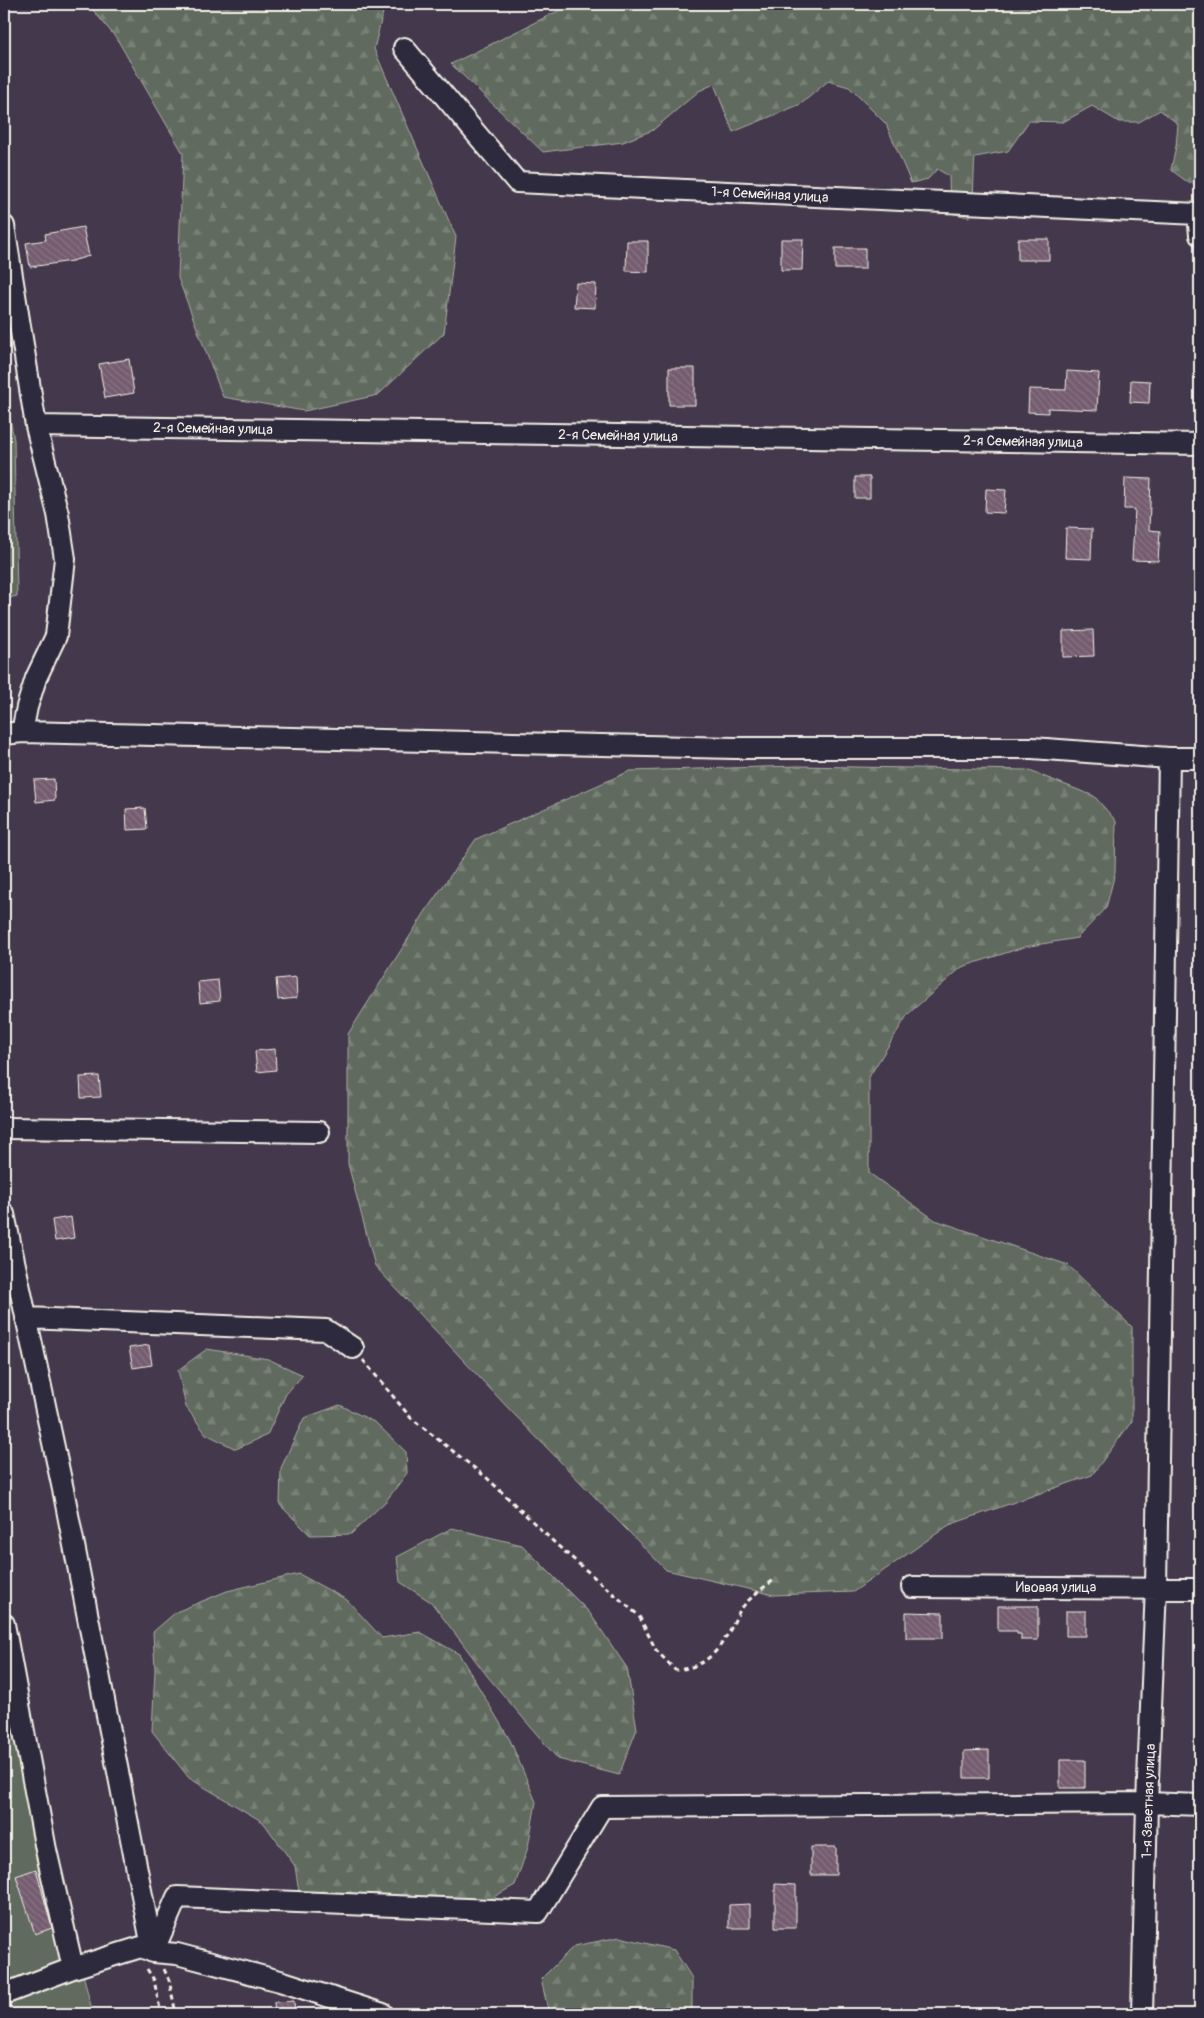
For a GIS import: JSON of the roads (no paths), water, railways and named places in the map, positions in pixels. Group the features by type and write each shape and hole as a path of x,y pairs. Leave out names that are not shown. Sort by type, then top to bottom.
{"street":[{"name":"1-я Семейная улица","path":"404,48 517,182 1198,214 1200,235"},
{"path":"4,226 36,426 58,514 65,559 56,636 36,678 27,707 13,733 736,748 1032,748 1169,758 1200,758"},
{"name":"2-я Семейная улица","path":"36,426 1200,444"},
{"name":"1-я Заветная улица","path":"1142,2014 1147,1803 1156,1587 1169,758"},
{"path":"4,1128 319,1132"},
{"path":"4,1214 64,1494 153,1952"},
{"path":"26,1318 326,1330 353,1348"},
{"name":"Ивовая улица","path":"912,1587 1156,1587 1200,1589"},
{"path":"4,1624 46,1850 73,1968"},
{"path":"153,1952 177,1897 538,1912 602,1807 1147,1803 1200,1805"},
{"path":"4,1994 73,1968 141,1947 153,1952 178,1954 280,1981 383,2014"}]}
